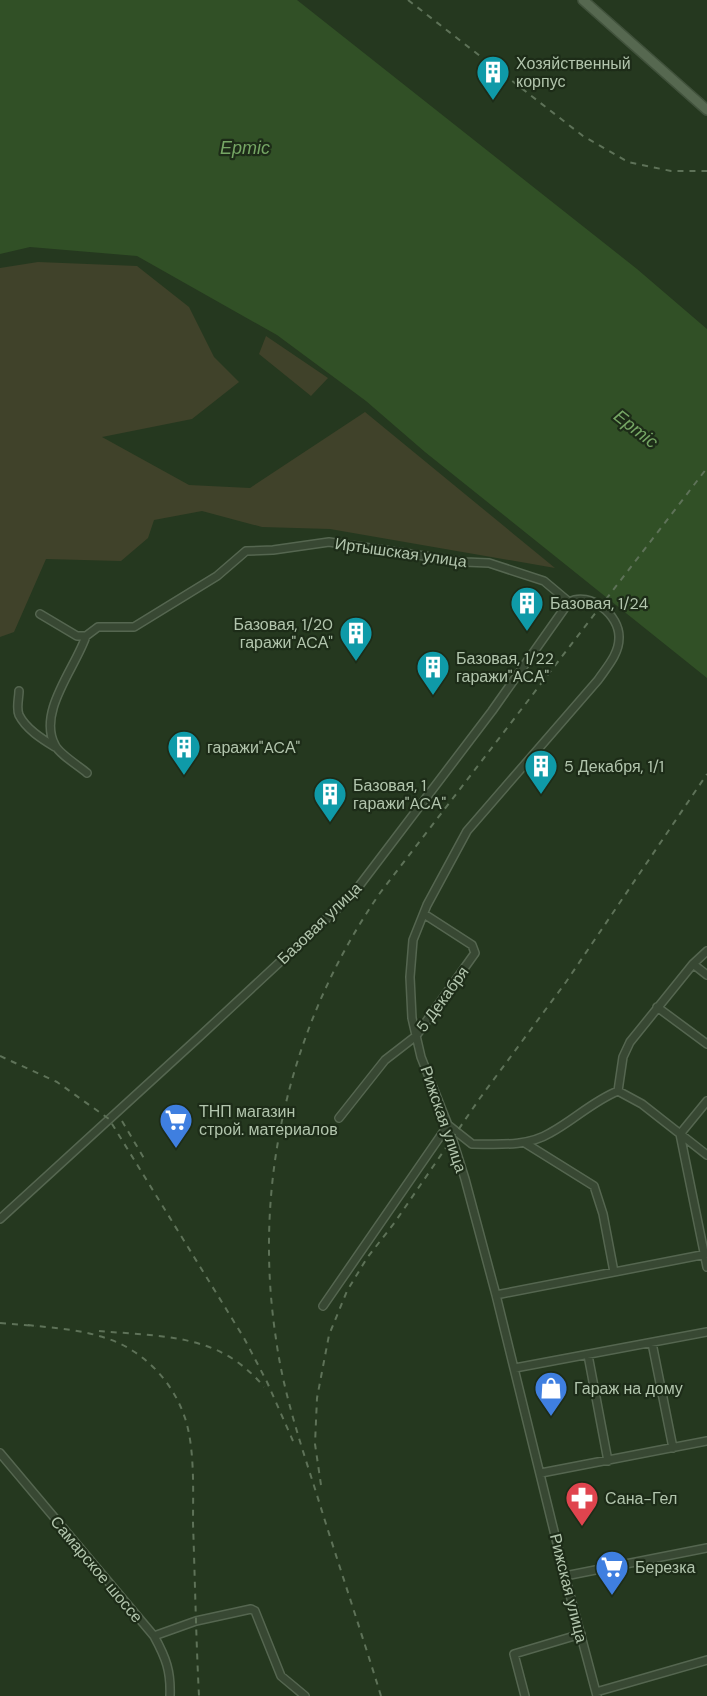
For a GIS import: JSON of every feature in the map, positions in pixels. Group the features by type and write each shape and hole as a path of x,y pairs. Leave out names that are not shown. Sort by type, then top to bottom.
{"main road":[{"path":"583,0 707,110"}],"street":[{"name":"Иртышская улица","path":"86,636 98,627 134,627 217,576 246,550 273,550 328,542 465,562 489,563 544,581 569,602"},
{"name":"Рижская улица","path":"569,602 577,599 586,600 596,604 611,616 617,626 619,637 617,648 611,662 598,680 466,831 413,940 410,977 412,1018 416,1035 448,1125 496,1295 596,1694"},
{"name":"Базовая улица","path":"0,1219 353,894 492,711 569,602"},
{"path":"40,614 77,636 86,636 51,714 50,731 55,747"},
{"path":"19,691 18,713 28,726 87,773"},
{"name":"5 Декабря","path":"339,1118 385,1060 416,1035 475,953 472,945 424,914"},
{"path":"618,1091 623,1057 630,1042 693,964 707,951"},
{"path":"693,964 707,975"},
{"path":"657,1007 707,1044"},
{"path":"323,1306 448,1125 472,1144 525,1143 549,1135 604,1096 618,1091 642,1104 707,1155"},
{"path":"680,1134 707,1101"},
{"path":"680,1134 707,1268"},
{"path":"525,1143 594,1186 603,1214 614,1272"},
{"path":"496,1295 706,1254"},
{"path":"515,1368 707,1332"},
{"path":"652,1342 673,1448"},
{"path":"588,1355 608,1461"},
{"path":"541,1473 707,1441"},
{"name":"Самарское шоссе","path":"0,1453 154,1636 164,1654 171,1677 170,1696"},
{"path":"565,1576 707,1548"},
{"path":"154,1636 196,1621 251,1609 255,1611 281,1676 305,1696"},
{"path":"525,1696 514,1654 580,1634"},
{"path":"596,1694 707,1660"}],"shaded area":[{"path":"38,262 137,266 189,307 214,357 239,382 192,419 102,437 189,485 250,488 365,412 555,568 330,529 262,527 202,511 154,520 148,538 121,561 46,559 14,632 0,637 0,268"},
{"path":"266,336 328,378 311,396 259,354"}],"water":[{"name":"Ертіс","path":"0,0 297,0 637,269 707,329 707,678 425,452 366,401 277,335 137,256 30,247 0,254"}],"railway":[{"path":"408,0 583,136 628,162 671,171 707,171"},
{"path":"381,1696 298,1435 279,1358 270,1280 269,1221 275,1163 285,1106 301,1050 322,995 349,943 380,893 707,468"},
{"path":"321,1485 315,1444 317,1398 329,1335 347,1291 367,1258 395,1222 480,1098 566,982 707,774"},
{"path":"0,1056 57,1082 109,1119 244,1338 267,1382 293,1441"},
{"path":"122,1121 145,1160"},
{"path":"0,1323 36,1326"},
{"path":"28,1325 82,1332 121,1344 142,1357 158,1372 171,1389 181,1408 188,1430 192,1456 199,1696"},
{"path":"99,1331 168,1337 202,1345 233,1359 264,1387"}],"place":[{"name":"Хозяйственный корпус","path":"493,101"},
{"name":"Базовая, 1/24","path":"527,632"},
{"name":"Базовая, 1/20 гаражи\"ACА\"","path":"356,662"},
{"name":"Базовая, 1/22 гаражи\"ACА\"","path":"433,696"},
{"name":"гаражи\"ACА\"","path":"184,776"},
{"name":"5 Декабря, 1/1","path":"541,795"},
{"name":"Базовая, 1 гаражи\"ACА\"","path":"330,823"},
{"name":"ТНП магазин строй. материалов","path":"176,1149"},
{"name":"Гараж на дому","path":"551,1417"},
{"name":"Сана-Гел","path":"582,1527"},
{"name":"Березка","path":"612,1596"}]}
